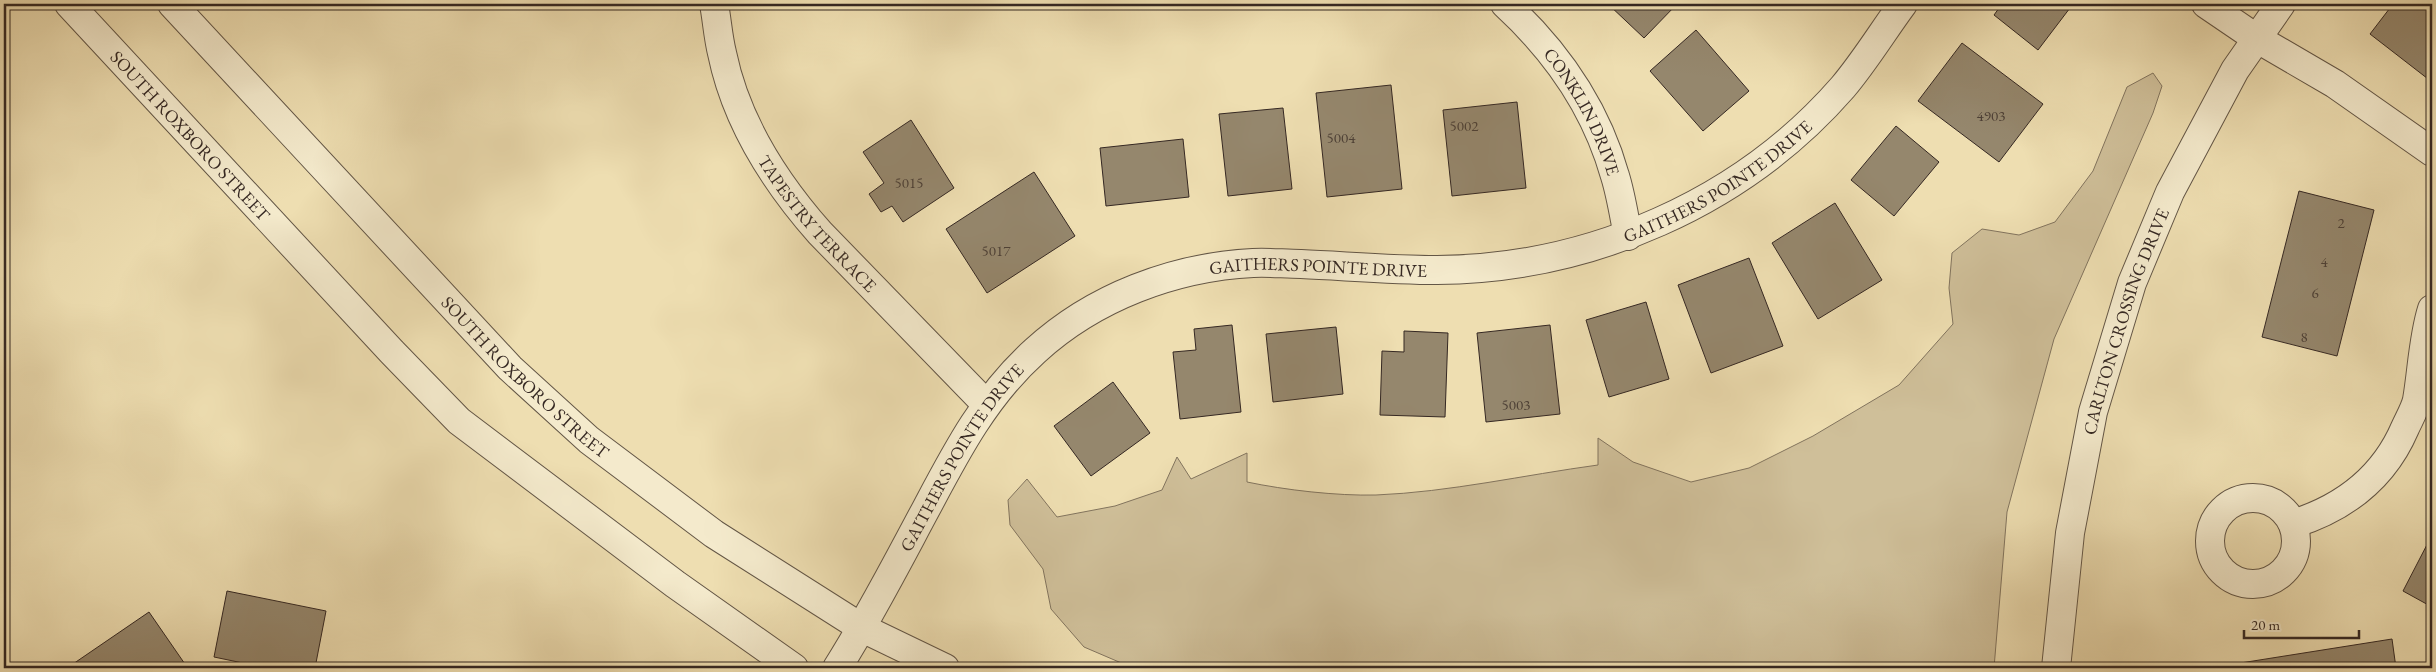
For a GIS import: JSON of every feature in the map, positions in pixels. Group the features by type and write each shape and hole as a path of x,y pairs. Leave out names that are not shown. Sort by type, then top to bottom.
{"street":[{"name":"SOUTH ROXBORO STREET","path":"69,4 392,352 459,421 675,584 794,668"},
{"name":"SOUTH ROXBORO STREET","path":"172,4 524,381 589,440 714,534 862,628 945,668"},
{"name":"TAPESTRY TERRACE","path":"714,4 722,54 738,107 763,159 796,206 820,233 986,404"},
{"name":"CONKLIN DRIVE","path":"1505,4 1540,38 1568,75 1597,124 1616,176 1628,236"},
{"name":"GAITHERS POINTE DRIVE","path":"837,668 862,628 957,449 986,404 1000,386 1036,349 1079,318 1137,287 1194,270 1254,262 1438,270 1511,265 1572,254 1628,236 1694,205 1761,162 1814,116 1844,85 1903,4"},
{"path":"2206,4 2256,38 2334,84 2432,152"},
{"name":"CARLTON CROSSING DRIVE","path":"2056,668 2070,533 2092,412 2132,283 2170,192 2235,70 2281,4"},
{"path":"2293,524 2309,519 2347,500 2370,482 2397,448 2416,403 2432,309"}],"shaded area":[{"path":"2153,73 2162,86 2153,113 2054,339 2007,512 1994,668 1133,668 1084,647 1051,609 1043,569 1010,525 1008,500 1027,479 1057,517 1115,506 1162,490 1177,457 1191,479 1247,453 1247,482 1278,488 1345,495 1376,495 1431,490 1598,465 1598,438 1633,462 1691,482 1749,468 1813,436 1899,385 1953,324 1949,288 1952,253 1982,229 2019,235 2055,222 2093,171 2127,87"}],"building":[{"path":"1608,4 1677,4 1644,38"},
{"path":"2002,4 2073,4 2038,50 1994,15"},
{"path":"2393,4 2432,4 2432,82 2370,34"},
{"path":"1696,30 1749,91 1703,131 1650,71"},
{"path":"1962,43 2043,104 1999,162 1918,101"},
{"path":"1391,85 1402,189 1327,197 1316,93"},
{"path":"1517,102 1526,188 1452,196 1443,110"},
{"path":"1283,108 1292,189 1228,196 1219,114"},
{"path":"911,120 954,188 903,222 892,206 881,212 869,194 884,183 863,152"},
{"path":"1896,126 1939,162 1894,216 1851,180"},
{"path":"1183,139 1189,197 1106,206 1100,148"},
{"path":"1034,172 1075,236 987,293 946,229"},
{"path":"2299,191 2374,210 2337,356 2262,337"},
{"path":"1835,203 1882,280 1818,319 1772,243"},
{"path":"1749,258 1783,346 1711,373 1678,285"},
{"path":"1646,302 1669,379 1609,397 1586,320"},
{"path":"1232,325 1241,412 1180,419 1173,352 1196,350 1194,329"},
{"path":"1550,325 1560,414 1486,422 1477,333"},
{"path":"1336,327 1343,394 1273,402 1266,334"},
{"path":"1404,331 1448,333 1445,417 1380,415 1382,351 1404,352"},
{"path":"1113,382 1150,433 1091,476 1054,426"},
{"path":"2432,535 2432,607 2403,591"},
{"path":"227,591 326,611 315,668 267,668 214,657"},
{"path":"149,612 187,667 71,668 70,666"},
{"path":"2392,639 2396,668 2209,668"}]}
